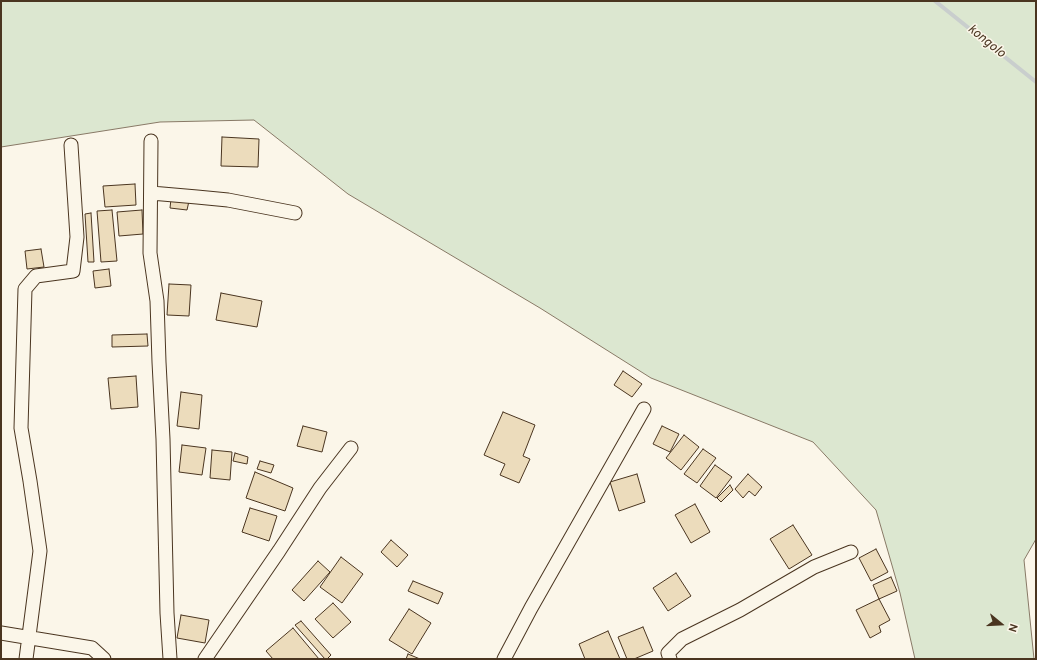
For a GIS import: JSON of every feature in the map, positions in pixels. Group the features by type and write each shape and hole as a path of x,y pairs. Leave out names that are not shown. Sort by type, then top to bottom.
{"street":[{"path":"151,141 150,253 157,301 163,440 167,613 170,659"},
{"path":"26,659 40,551 21,428 25,289 36,276 73,271 77,236 71,145"},
{"path":"151,193 228,200 295,213"},
{"path":"504,659 531,608 644,409"},
{"path":"205,659 320,488 351,448"},
{"path":"670,659 668,653 682,639 740,610 814,567 851,552"},
{"path":"1,633 92,648 104,659"}],"green space":[{"path":"1,1 1036,1 1036,539 1024,560 1034,659 915,659 900,593 876,510 813,442 651,378 540,308 348,194 254,120 160,122 1,147"}],"building":[{"path":"222,137 259,139 258,167 221,166"},
{"path":"135,184 136,205 105,207 103,186"},
{"path":"171,199 189,201 187,210 170,208"},
{"path":"112,210 117,261 101,262 97,211"},
{"path":"142,210 143,234 119,236 117,212"},
{"path":"91,213 94,262 88,262 85,214"},
{"path":"41,249 44,267 27,269 25,251"},
{"path":"109,269 111,286 95,288 93,271"},
{"path":"169,284 191,285 189,316 167,315"},
{"path":"221,293 262,301 257,327 216,320"},
{"path":"147,334 148,346 112,347 112,335"},
{"path":"623,371 642,384 632,397 614,385"},
{"path":"136,376 138,407 111,409 108,378"},
{"path":"181,392 202,395 199,429 177,426"},
{"path":"503,412 535,425 523,456 530,459 519,483 500,475 505,464 484,455"},
{"path":"303,426 327,432 322,452 297,446"},
{"path":"662,426 679,434 670,452 653,444"},
{"path":"684,435 699,447 681,470 666,458"},
{"path":"182,445 206,448 202,475 179,472"},
{"path":"703,449 716,458 697,483 684,474"},
{"path":"212,450 232,452 230,480 210,478"},
{"path":"235,453 248,457 247,464 233,461"},
{"path":"260,461 274,465 271,473 257,469"},
{"path":"715,465 732,477 716,498 700,486"},
{"path":"255,472 293,488 285,511 246,498"},
{"path":"637,474 645,502 619,511 610,482"},
{"path":"748,474 762,487 755,496 749,491 743,498 735,489"},
{"path":"730,485 733,490 721,502 717,498"},
{"path":"695,504 710,532 691,543 675,515"},
{"path":"250,508 277,516 269,541 242,532"},
{"path":"793,525 812,555 789,569 770,539"},
{"path":"391,540 408,555 397,567 381,552"},
{"path":"876,549 888,572 871,581 859,558"},
{"path":"341,557 363,574 342,603 320,587"},
{"path":"318,561 330,572 304,601 292,590"},
{"path":"676,573 691,596 668,611 653,588"},
{"path":"891,577 897,591 879,599 873,585"},
{"path":"413,581 443,593 438,604 408,591"},
{"path":"879,599 890,620 879,626 881,632 870,638 856,610"},
{"path":"333,603 351,622 333,638 315,619"},
{"path":"409,609 431,623 412,654 389,640"},
{"path":"181,615 209,620 205,643 177,638"},
{"path":"301,621 331,655 327,659 325,659 295,625"},
{"path":"643,627 653,651 634,659 627,659 618,637"},
{"path":"293,628 319,659 273,659 266,651"},
{"path":"608,631 620,659 585,659 579,644"},
{"path":"408,654 420,659 406,659"}],"waterway":[{"name":"kongolo","path":"935,1 1036,82"}]}
